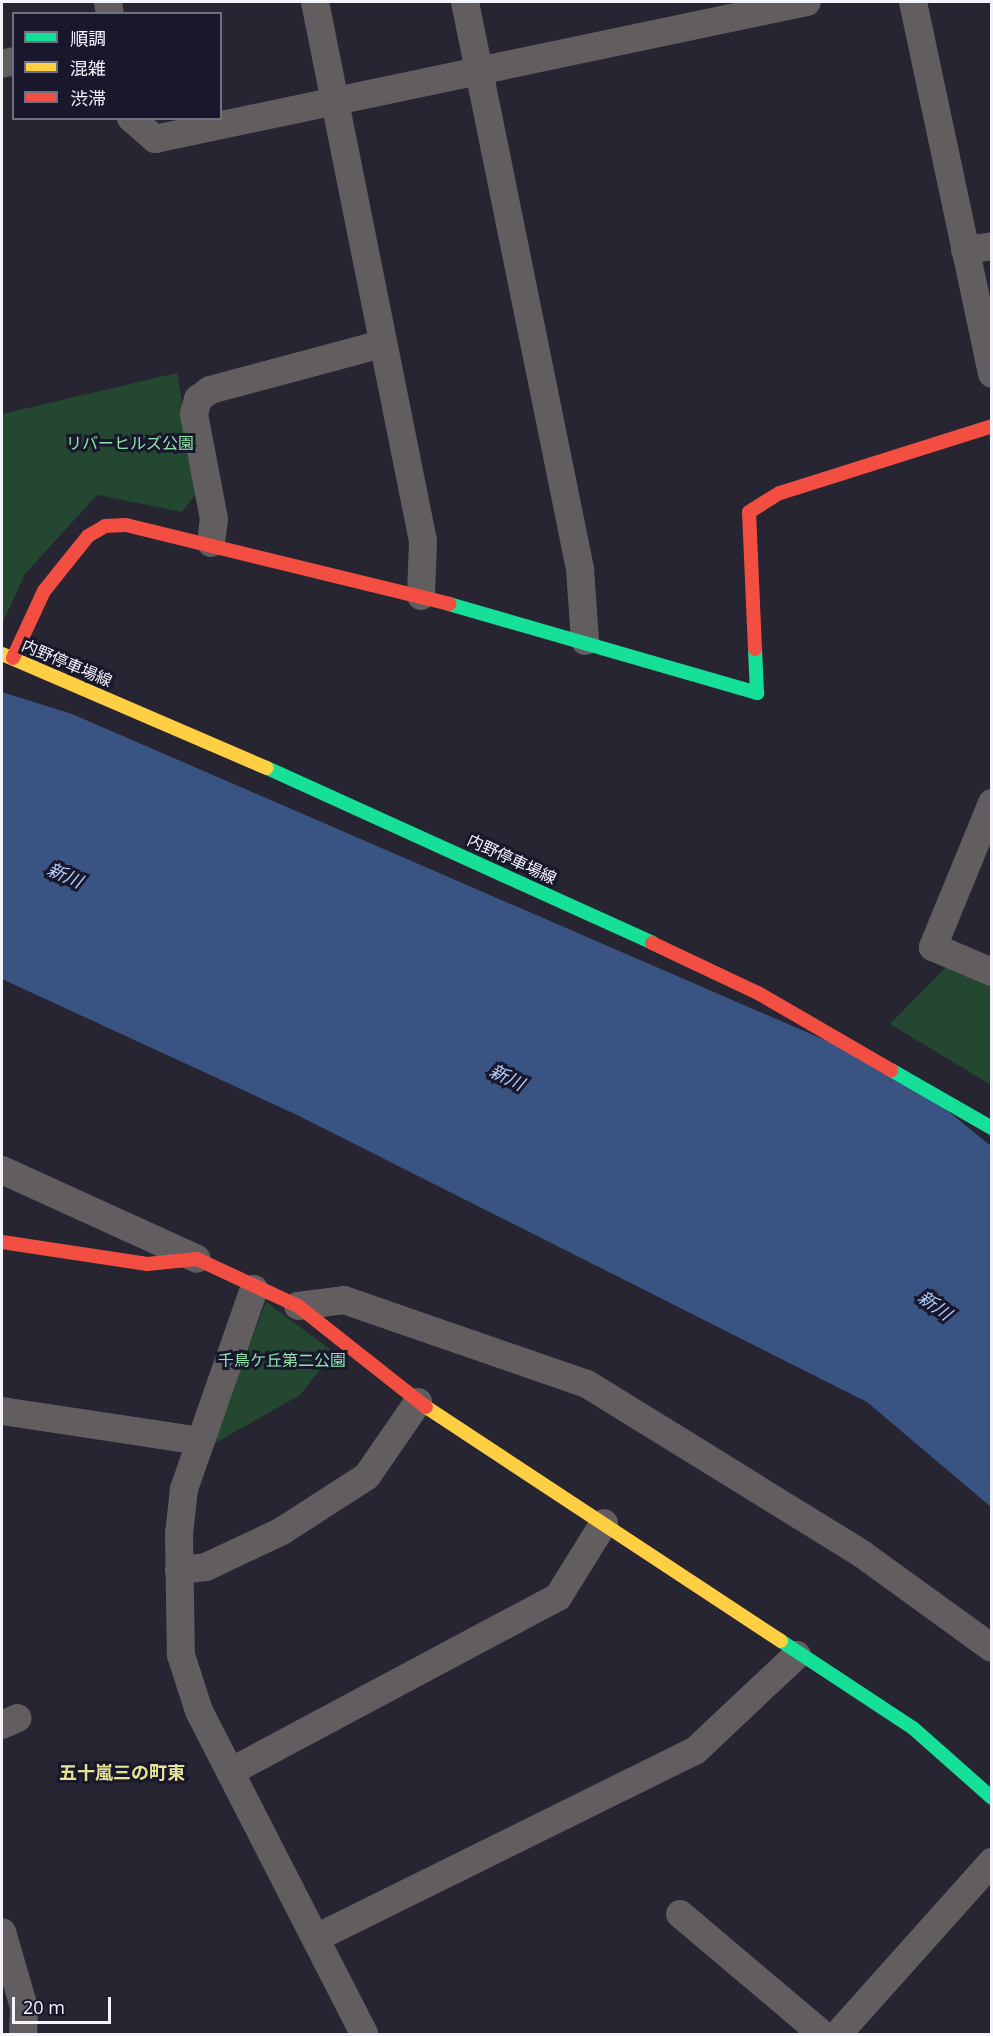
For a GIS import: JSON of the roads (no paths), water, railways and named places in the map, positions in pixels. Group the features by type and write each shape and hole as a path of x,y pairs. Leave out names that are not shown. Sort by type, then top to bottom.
{"street":[{"path":"315,2 339,100 382,344 423,541 421,596"},
{"path":"465,2 580,569 585,641"},
{"path":"134,120 155,139 479,69 807,2"},
{"path":"913,2 978,248 992,374"},
{"path":"211,543 214,519 194,414 198,399 210,390 382,344"},
{"path":"7,656 44,591 88,536 105,526 126,525 211,543 421,596 585,641 757,693 749,512 780,492 992,426"},
{"name":"内野停車場線","path":"7,656 415,832 758,993 992,1128"},
{"path":"992,803 933,947 992,972"},
{"path":"2,1170 197,1259 254,1289 298,1306 418,1402 604,1523 797,1655 914,1728 992,1798"},
{"path":"2,1242 147,1264 197,1259"},
{"path":"254,1289 184,1490 179,1570 181,1655 199,1711 364,2034"},
{"path":"298,1306 344,1300 587,1384 862,1554 992,1648"},
{"path":"179,1570 206,1566 282,1531 367,1476 418,1402"},
{"path":"2,1411 200,1441"},
{"path":"230,1772 558,1597 604,1523"},
{"path":"316,1938 695,1751 797,1655"},
{"path":"838,2034 992,1862"},
{"path":"680,1914 822,2034"},
{"path":"2,1932 24,2007 23,2034"}],"water":[{"name":"新川","path":"2,692 72,714 901,1073 991,1146 991,1507 867,1402 297,1115 2,979"}],"district":[{"name":"五十嵐三の町東","path":"122,1772"}],"park label":[{"name":"リバーヒルズ公園","path":"130,443"},
{"name":"千鳥ケ丘第二公園","path":"282,1360"}]}
